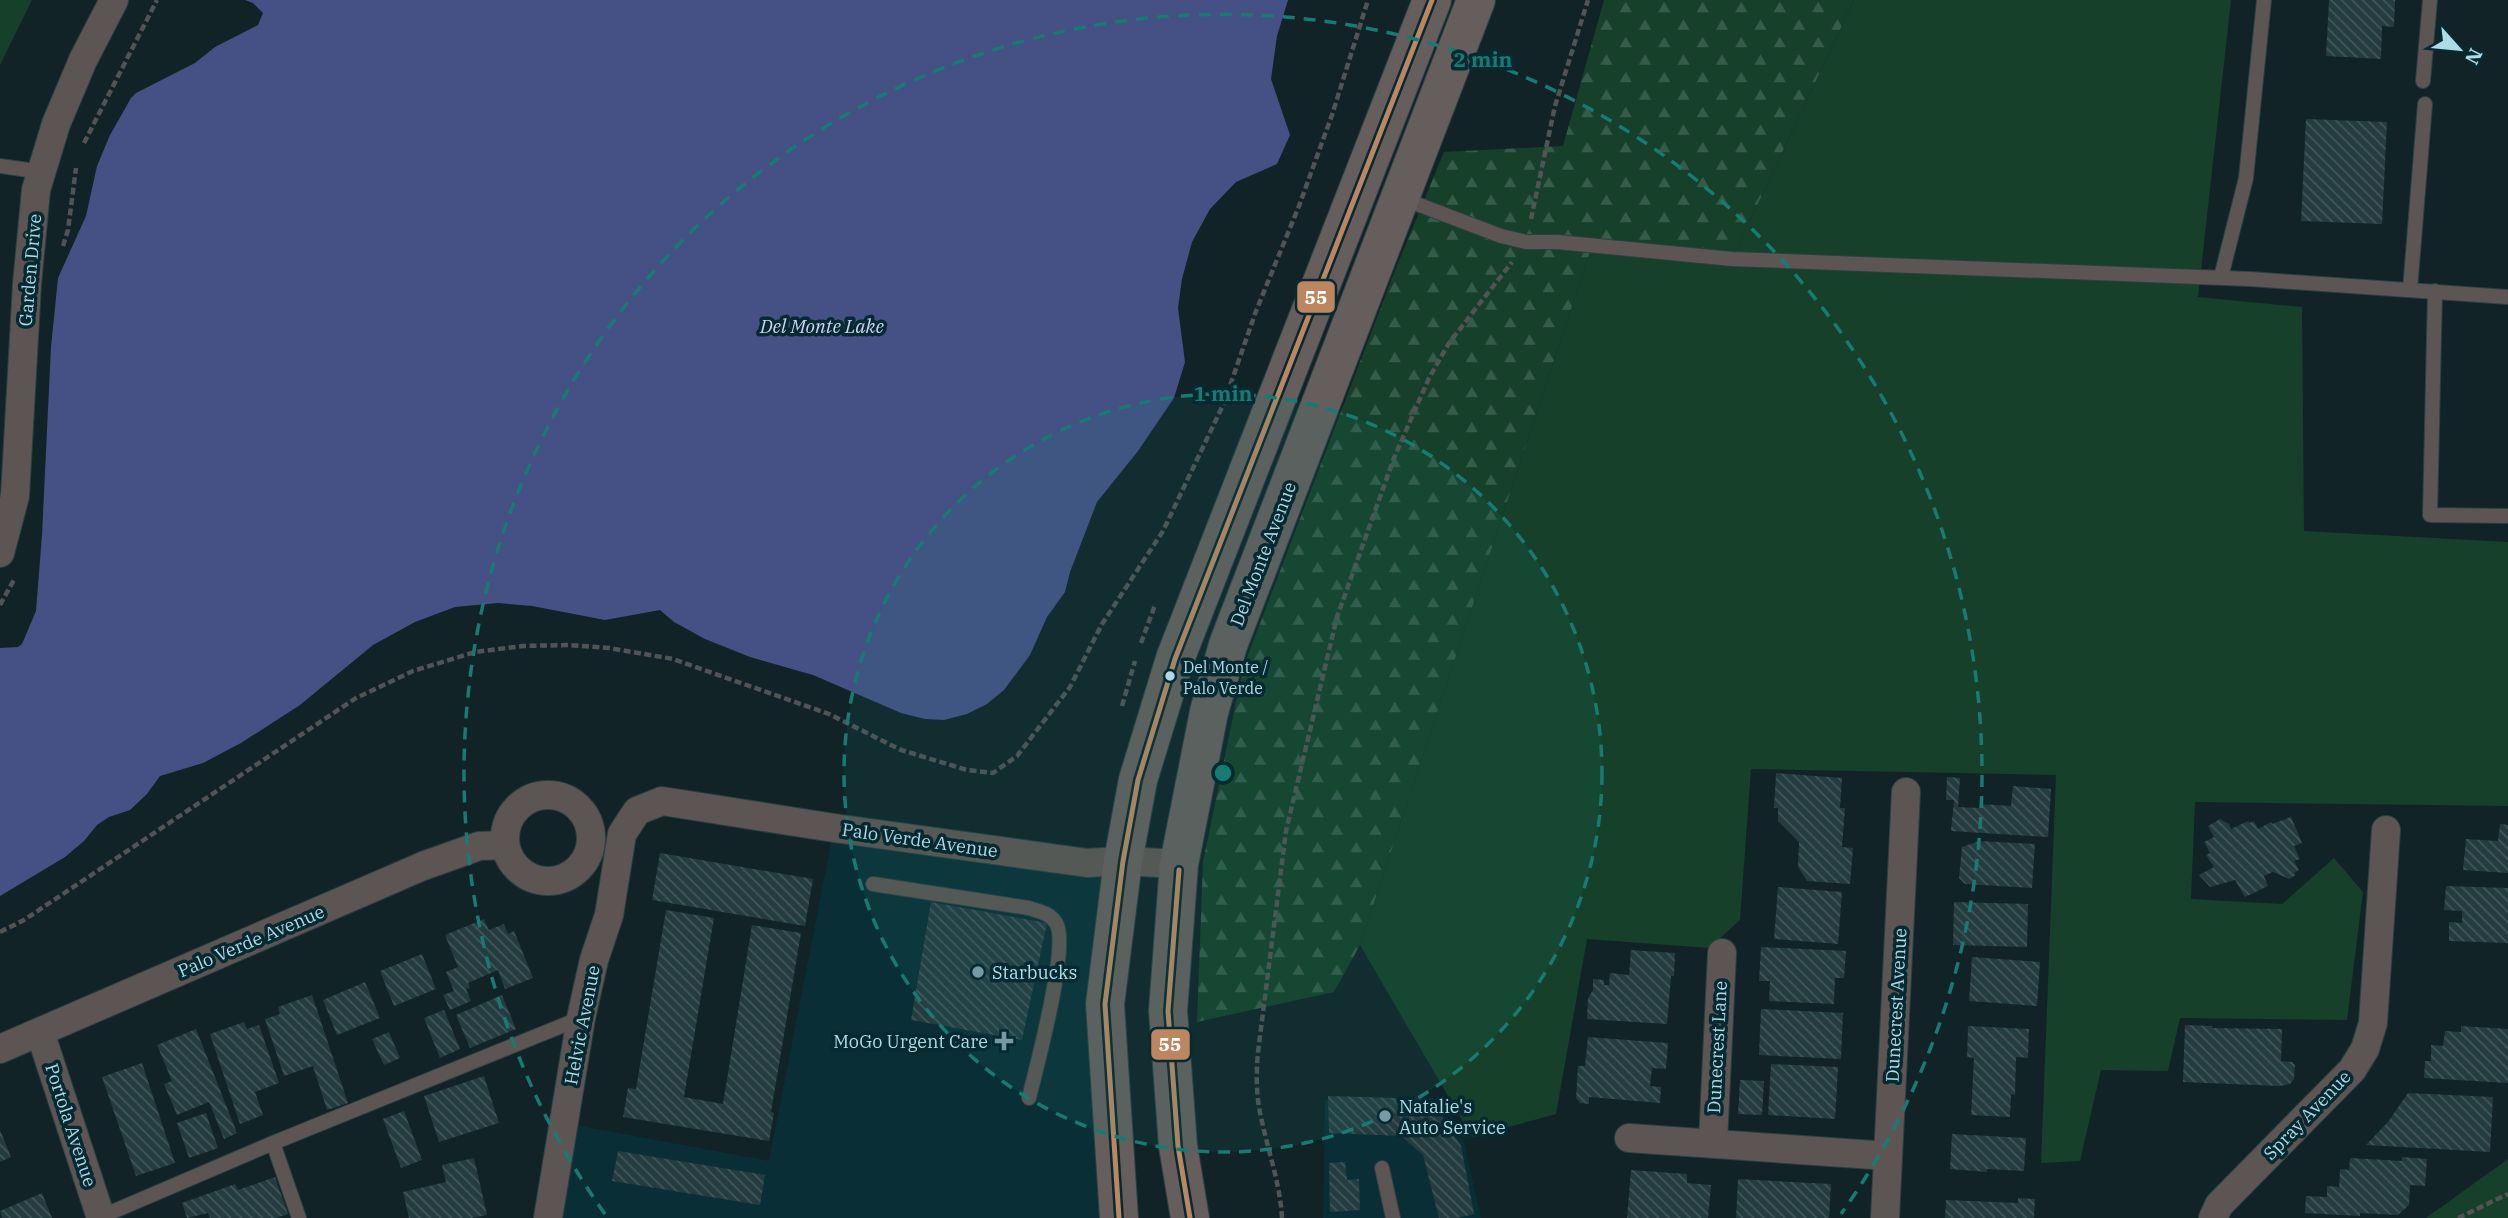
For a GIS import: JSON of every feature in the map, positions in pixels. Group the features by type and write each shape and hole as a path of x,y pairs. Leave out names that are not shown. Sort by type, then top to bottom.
{"main road":[{"path":"1119,1218 1105,1004 1123,861 1138,780 1175,659 1432,0"},
{"name":"Del Monte Avenue","path":"1190,1218 1178,1146 1168,1012 1179,864 1209,712 1228,645 1476,0"}],"street":[{"name":"Garden Drive","path":"9,562 27,284 36,190 56,124 83,60 114,0"},
{"name":"Dunecrest Avenue","path":"1885,1218 1906,792"},
{"path":"545,795 572,803 582,812 591,832 590,850 582,865 559,880 530,878 518,870 509,859 505,845 505,831 510,817 519,806 531,798 545,795"},
{"name":"Palo Verde Avenue","path":"622,834 637,811 662,801 1087,863 1123,861 1179,864"},
{"name":"Spray Avenue","path":"2213,1218 2219,1205 2352,1070 2365,1049 2373,1023 2386,830"},
{"path":"591,832 622,834"},
{"name":"Helvic Avenue","path":"548,1218 581,1018 594,960 609,915 622,834"},
{"name":"Palo Verde Avenue","path":"0,1048 423,866 479,846 505,845"},
{"name":"Dunecrest Lane","path":"1713,1142 1722,953"},
{"name":"Portola Avenue","path":"40,1032 100,1218"},
{"path":"1629,1138 1888,1156"}],"lane":[{"path":"2221,277 2246,178 2264,0"},
{"path":"2423,81 2430,0"},
{"path":"2410,290 2425,104"},
{"path":"0,166 42,172"},
{"path":"1400,198 1501,236 1526,242 1557,242 1732,259 2221,277 2508,297"},
{"path":"2435,292 2430,515 2508,516"},
{"path":"873,884 1028,908 1049,914 1057,924 1061,936 1058,962 1029,1098"},
{"path":"100,1218 274,1143 581,1018"},
{"path":"274,1143 299,1218"},
{"path":"1382,1168 1393,1218"}],"path":[{"path":"83,148 158,0"},
{"path":"0,932 24,920 356,698 413,671 475,652 523,646 568,645 609,648 673,659 829,714 901,750 967,770 993,773 1001,768 1017,756 1070,687 1102,624 1163,531 1224,403 1256,311 1309,180 1368,0"},
{"path":"1282,1218 1281,1194 1260,1115 1256,1082 1258,1052 1286,831 1336,617 1394,458 1429,378 1449,342 1526,242 1555,106 1588,0"},
{"path":"60,254 68,230 80,157"},
{"path":"0,605 9,562"},
{"path":"2458,1218 2508,1194"}],"shaded area":[{"path":"834,828 1123,861 1119,1218 548,1218 564,1123 769,1161"},
{"path":"1433,1097 1464,1142 1481,1218 1323,1218 1325,1100"}],"green space":[{"path":"0,0 32,0 0,65"},
{"path":"1604,0 1854,0 1732,259 1592,246 1360,945 1334,992 1197,1022 1203,862 1243,668 1394,273 1444,152 1563,146"},
{"path":"1854,0 2231,0 2198,297 2302,307 2304,531 2508,542 2508,806 2195,802 2191,899 2282,904 2334,858 2363,892 2347,1020 2180,1018 2168,1071 2101,1070 2080,1161 2041,1163 2056,775 1751,769 1740,920 1709,948 1587,939 1556,1114 1472,1137 1360,945 1592,246 1732,259"},
{"path":"2508,1159 2508,1218 2426,1218"}],"water":[{"name":"Del Monte Lake","path":"245,0 1288,0 1277,36 1271,79 1290,135 1277,164 1236,182 1210,209 1192,242 1182,279 1178,308 1185,362 1174,398 1138,451 1097,502 1065,592 1047,617 1030,655 1004,690 987,704 967,714 944,720 901,713 813,675 750,657 705,639 674,622 660,610 605,620 532,606 498,603 455,607 415,622 373,645 300,705 241,743 203,763 160,776 147,794 130,810 109,817 97,825 84,841 65,857 0,896 0,648 18,647 22,644 36,611 51,347 58,278 86,216 97,166 110,135 131,98 195,63 215,47 258,25 263,13 253,3"}],"building":[{"path":"2329,0 2395,0 2394,27 2382,26 2381,59 2326,56"},
{"path":"2306,119 2387,122 2382,224 2301,221"},
{"path":"1776,773 1842,778 1840,808 1845,808 1842,847 1853,848 1850,884 1807,881 1798,867 1799,842 1778,821 1778,808 1774,808"},
{"path":"1947,777 1960,778 1958,807 1979,808 1980,804 2011,806 2013,786 2051,789 2048,837 1951,831 1954,800 1946,800"},
{"path":"2291,817 2302,843 2294,846 2300,859 2294,861 2299,870 2294,873 2296,875 2289,879 2273,872 2264,876 2268,886 2245,897 2235,880 2210,887 2199,875 2214,867 2206,855 2210,853 2204,842 2214,837 2208,826 2220,819 2229,824 2231,829 2254,821 2258,829 2271,822 2272,824"},
{"path":"2500,824 2508,825 2508,873 2463,870 2466,839 2498,841"},
{"path":"1979,841 2035,844 2032,888 1965,884 1959,878 1962,847"},
{"path":"660,853 813,879 805,926 652,900"},
{"path":"2446,886 2508,888 2508,943 2449,941 2449,922 2462,923 2462,911 2444,910"},
{"path":"1778,887 1842,892 1838,944 1774,939"},
{"name":"Starbucks","path":"931,902 1047,923 1022,1040 911,1020"},
{"path":"1954,902 2028,904 2027,947 1953,945"},
{"path":"666,910 714,918 684,1097 723,1104 752,925 801,933 771,1112 774,1113 769,1141 623,1117 628,1088 636,1089"},
{"path":"484,919 489,930 504,924 508,934 514,931 533,978 505,989 498,970 468,983 470,988 466,989 471,1001 450,1010 443,995 454,991 446,972 458,967 445,935"},
{"path":"1761,947 1846,951 1844,978 1835,978 1834,1004 1769,1001 1770,981 1759,981"},
{"path":"1631,950 1675,953 1667,1024 1587,1019 1588,998 1593,990 1593,979 1604,980 1604,985 1609,985 1610,973 1629,975"},
{"path":"422,954 436,989 394,1006 380,971"},
{"path":"1972,957 2040,962 2037,1006 1969,1001"},
{"path":"365,982 380,1018 337,1035 323,1000"},
{"path":"312,995 348,1103 327,1110 313,1066 284,1076 265,1019 280,1014 278,1007"},
{"path":"502,995 516,1029 470,1048 456,1015"},
{"path":"1761,1009 1843,1013 1841,1059 1759,1055"},
{"path":"444,1010 460,1049 440,1058 424,1018"},
{"path":"244,1022 247,1029 259,1025 279,1083 255,1092 263,1115 240,1124 210,1034"},
{"path":"2185,1025 2282,1029 2281,1061 2295,1065 2294,1079 2290,1084 2280,1086 2183,1082"},
{"path":"1968,1026 2029,1029 2028,1058 2016,1057 2015,1095 2011,1094 2010,1117 1971,1115 1974,1058 1967,1057"},
{"path":"2461,1026 2508,1029 2508,1083 2424,1078 2425,1061 2431,1061 2431,1045 2443,1046 2445,1031 2461,1032"},
{"path":"196,1029 237,1133 224,1139 209,1102 177,1115 164,1084 172,1081 157,1045"},
{"path":"389,1032 400,1058 384,1065 372,1039"},
{"path":"1588,1037 1668,1043 1666,1069 1652,1068 1650,1086 1661,1087 1660,1103 1589,1097 1589,1104 1580,1103 1576,1098 1578,1066 1585,1066"},
{"path":"142,1063 175,1163 136,1176 102,1077"},
{"path":"1771,1064 1838,1067 1835,1119 1768,1115"},
{"path":"484,1076 499,1123 439,1142 424,1096"},
{"path":"1740,1080 1764,1081 1762,1115 1738,1114"},
{"path":"2408,1093 2493,1097 2490,1152 2366,1145 2388,1122"},
{"name":"Natalie's Auto Service","path":"1328,1096 1430,1099 1461,1146 1474,1214 1439,1218 1423,1155 1401,1136 1329,1133"},
{"path":"404,1111 422,1160 401,1168 383,1119"},
{"path":"206,1113 218,1148 189,1158 177,1123"},
{"path":"0,1130 11,1157 0,1162"},
{"path":"1952,1134 2026,1138 2024,1171 1950,1169"},
{"path":"618,1151 765,1175 760,1205 612,1181"},
{"path":"2402,1157 2427,1159 2425,1186 2410,1185 2409,1205 2398,1215 2305,1213 2306,1196 2327,1197 2327,1186 2339,1187 2340,1169 2349,1170 2350,1158 2402,1161"},
{"path":"474,1158 487,1215 472,1218 409,1218 403,1192 446,1182 442,1165"},
{"path":"1345,1162 1347,1180 1359,1179 1360,1210 1330,1212 1329,1163"},
{"path":"1631,1170 1687,1174 1687,1183 1711,1185 1708,1218 1627,1218"},
{"path":"275,1177 288,1214 276,1218 210,1218 208,1213 187,1218 182,1203 235,1184 238,1190"},
{"path":"1738,1179 1831,1184 1829,1218 1736,1218"},
{"path":"42,1193 52,1218 2,1218 0,1211"},
{"path":"2018,1198 2035,1199 2034,1218 1945,1218 1946,1200 2018,1203"}],"transit line":[{"name":"55","path":"1119,1218 1105,1004 1123,861 1138,780 1175,659 1432,0"},
{"name":"55","path":"1179,870 1168,1011 1178,1146 1190,1218"}],"place":[{"name":"Del Monte / Palo Verde","path":"1170,676"},
{"name":"Starbucks","path":"978,972"},
{"name":"MoGo Urgent Care","path":"1004,1041"},
{"name":"Natalie's Auto Service","path":"1385,1116"}]}
